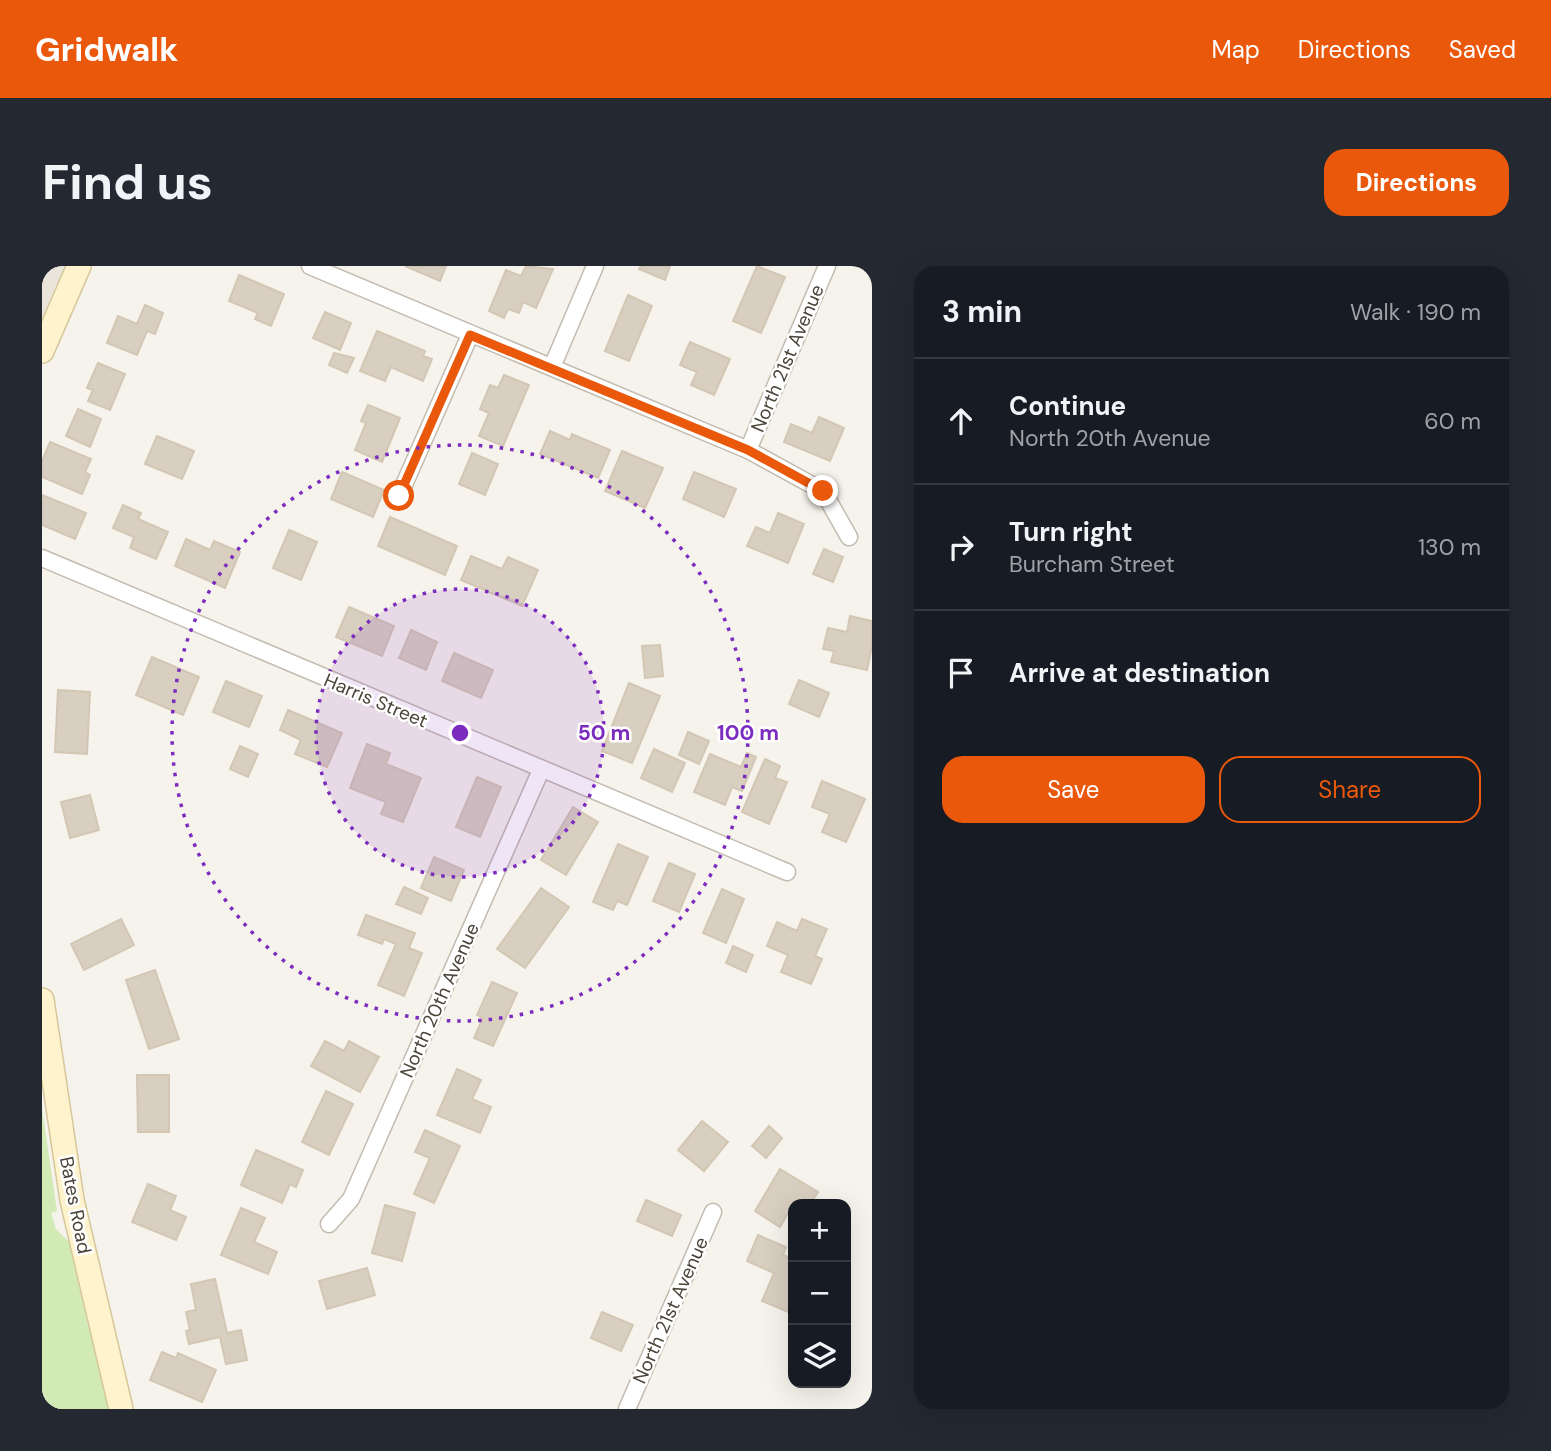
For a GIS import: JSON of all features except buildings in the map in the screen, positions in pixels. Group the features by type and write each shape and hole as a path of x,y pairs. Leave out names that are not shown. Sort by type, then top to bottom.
{"street":[{"path":"42,351 79,266"},
{"path":"310,266 337,271 470,335 748,450 823,491 849,537"},
{"path":"552,368 595,266"},
{"name":"North 21st Avenue","path":"748,450 827,266"},
{"path":"399,496 470,335"},
{"name":"Harris Street","path":"42,558 787,872"},
{"name":"North 20th Avenue","path":"329,1224 351,1199 541,770"},
{"name":"Bates Road","path":"42,1000 72,1200 121,1409"},
{"name":"North 21st Avenue","path":"627,1409 713,1212"}],"shaded area":[{"path":"42,266 67,266 42,324"}],"green space":[{"path":"42,1108 57,1211 51,1213 56,1229 84,1257 92,1296 86,1310 86,1318 88,1326 110,1349 113,1409 42,1409"}],"route":[{"path":"399,496 470,335 748,450 823,491"}]}
